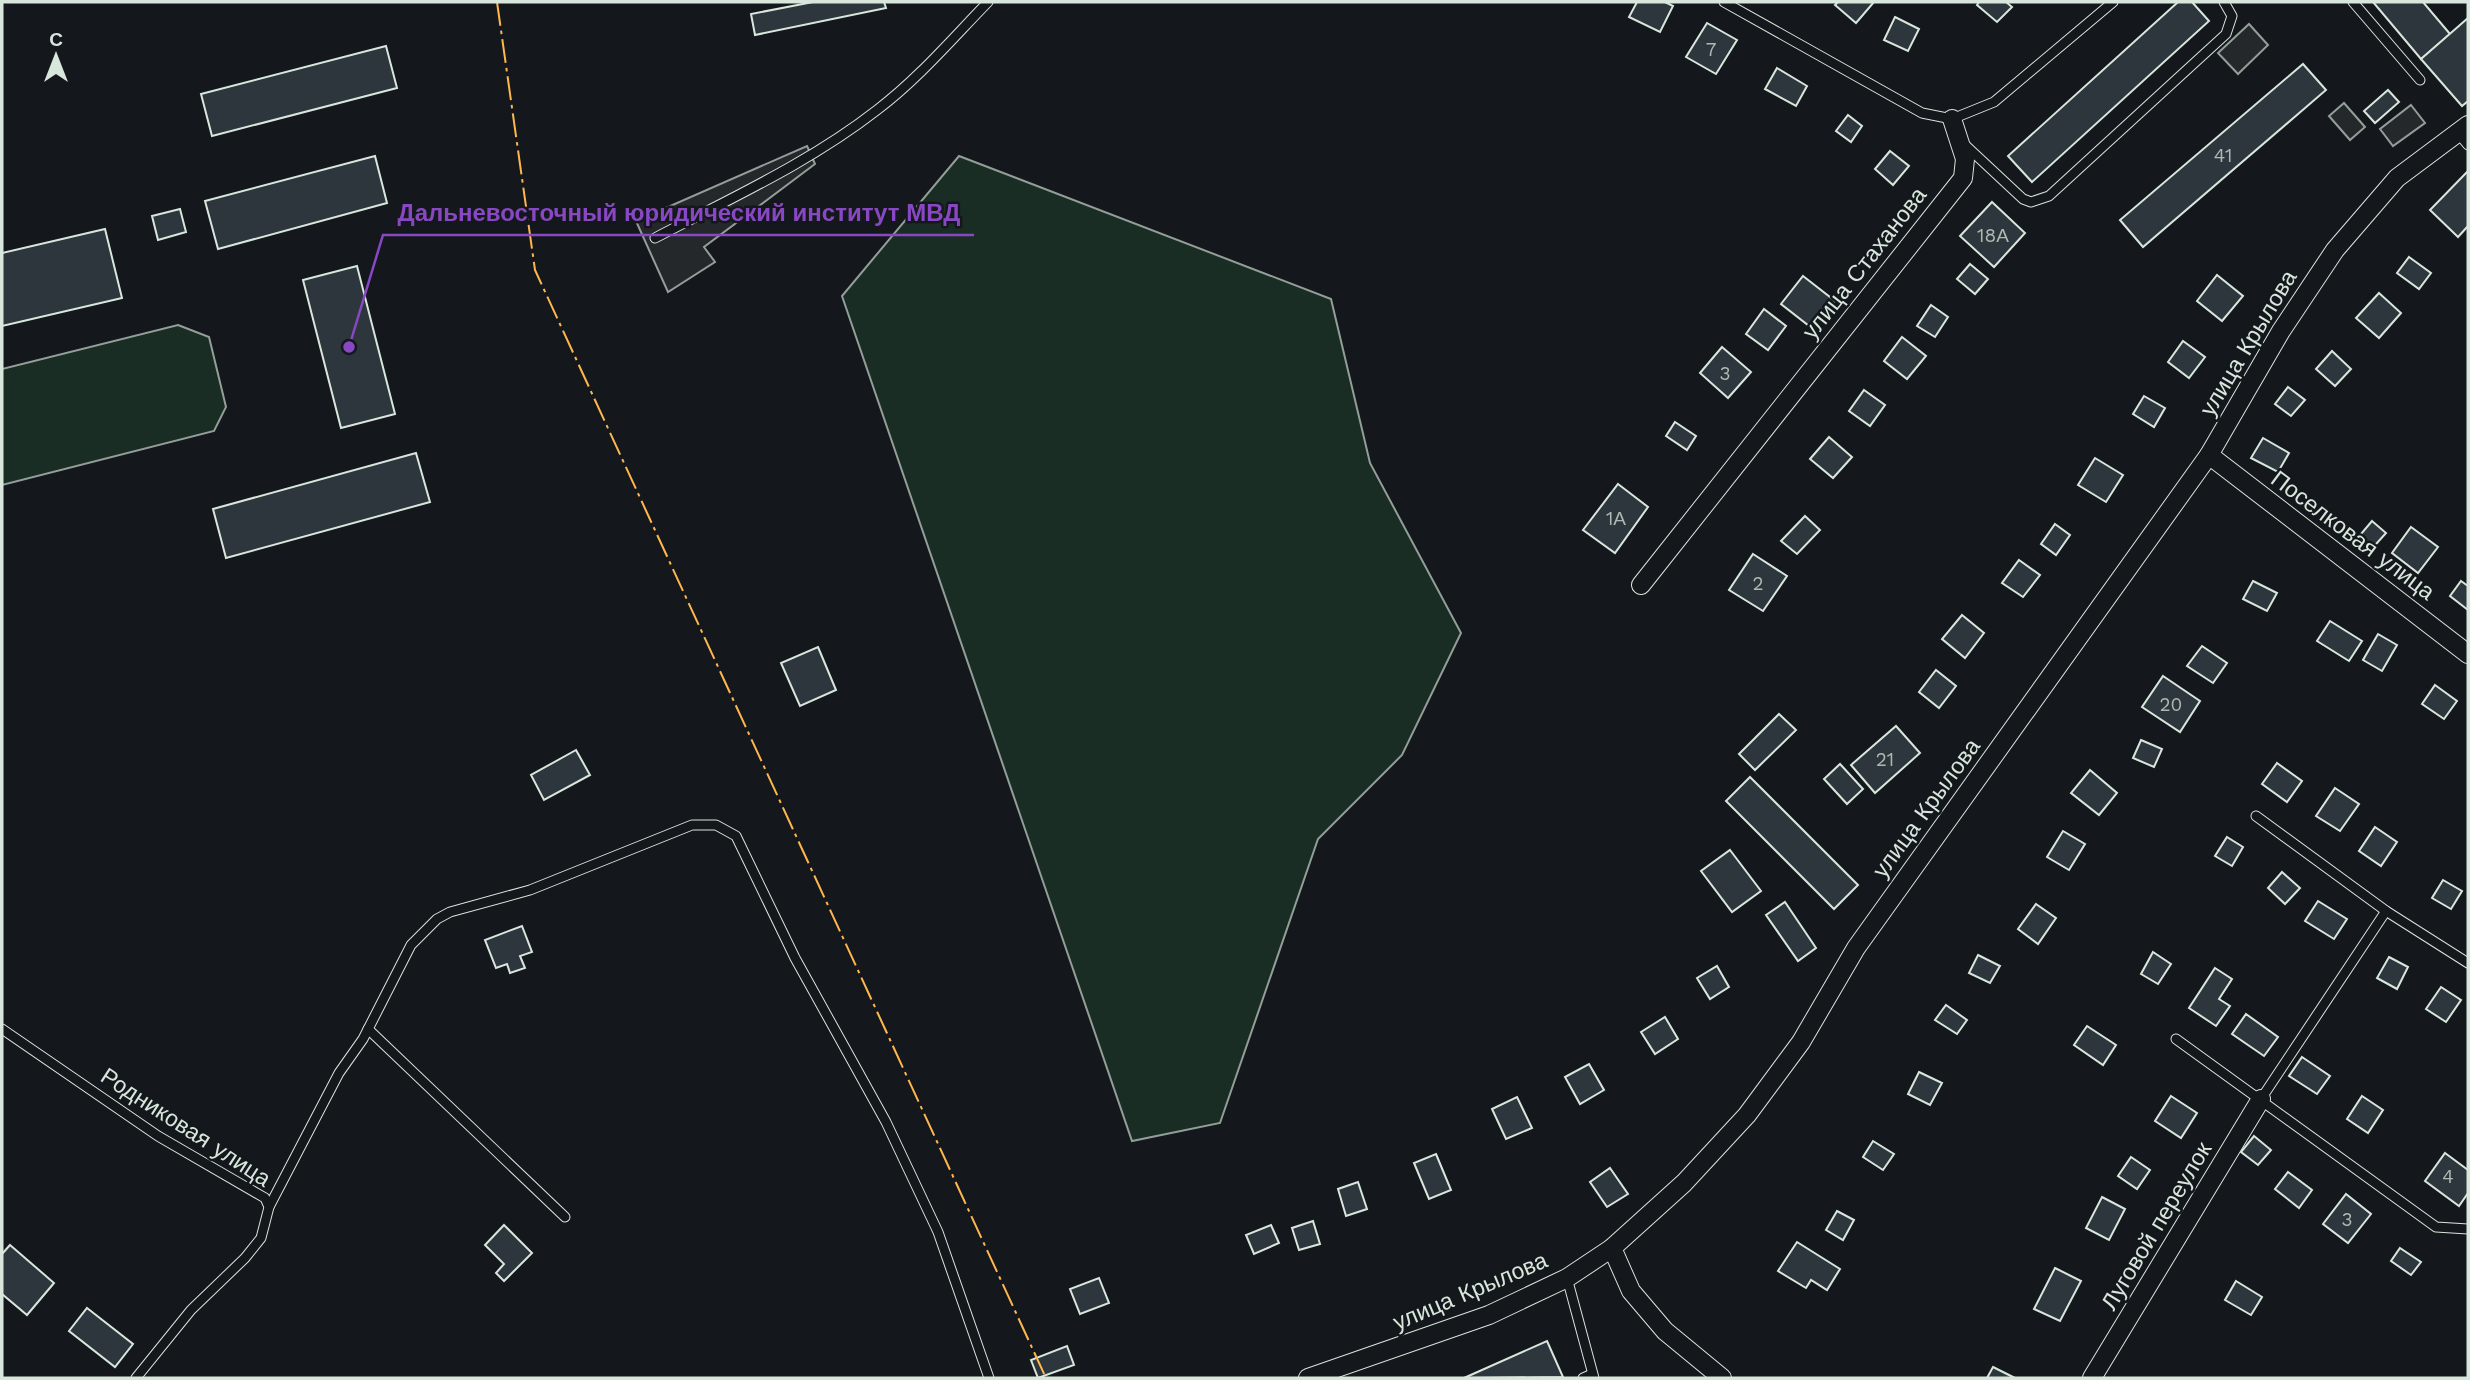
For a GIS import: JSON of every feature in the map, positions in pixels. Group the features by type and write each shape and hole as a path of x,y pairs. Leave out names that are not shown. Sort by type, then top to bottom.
{"street":[{"name":"улица Стаханова","path":"1641,585 1963,178 1965,159 1962,141 1952,119"},
{"name":"улица Крылова","path":"1308,1378 1489,1315 1567,1278 1612,1248 1684,1183 1747,1115 1801,1042 1856,948 2209,455 2281,331 2335,250 2397,178 2465,134"},
{"name":"Поселковая улица","path":"2209,455 2468,654"},
{"name":"Луговой переулок","path":"2092,1378 2261,1099"},
{"path":"1612,1248 1631,1291 1639,1301 1665,1331 1722,1378"}],"lane":[{"path":"655,238 806,160 877,111 915,78 988,2"},
{"path":"1724,2 1922,113 1952,119 1994,102 2113,2"},
{"path":"1962,141 2022,199 2031,202 2049,196 2227,34 2232,16 2224,2"},
{"path":"2353,2 2420,80"},
{"path":"2256,816 2386,911 2468,963"},
{"path":"269,1206 339,1073 368,1029 411,945 450,912 530,890 692,825 716,825 736,836 795,958 886,1122 938,1232 989,1378"},
{"name":"Луговой переулок","path":"2261,1099 2386,911"},
{"name":"Родниковая улица","path":"2,1029 158,1136 265,1198 269,1206 261,1238 245,1258 191,1310 136,1378"},
{"path":"368,1029 565,1217"},
{"path":"2176,1039 2436,1227 2468,1229"},
{"path":"1567,1278 1593,1376 1583,1378"}],"green space":[{"path":"959,156 1331,299 1370,463 1461,633 1402,755 1318,839 1220,1123 1132,1141 842,296"},
{"path":"178,325 209,337 226,407 214,431 2,485 2,369"}],"shaded area":[{"path":"2249,24 2268,45 2238,74 2218,53"},
{"path":"2344,103 2365,127 2350,140 2329,116"},
{"path":"2411,105 2425,123 2393,146 2380,129"},
{"path":"807,146 815,164 704,247 715,262 668,292 636,221"}],"building":[{"path":"813,2 884,2 886,8 755,35 751,14"},
{"path":"1637,2 1665,2 1673,6 1660,32 1629,17"},
{"path":"1838,2 1874,2 1856,23 1835,5"},
{"path":"1979,2 2006,2 2012,7 1997,22 1977,5"},
{"path":"2178,2 2192,2 2209,21 2032,182 2008,156"},
{"path":"2373,2 2423,2 2450,34 2421,59"},
{"path":"1895,17 1919,29 1908,51 1884,40"},
{"path":"2468,18 2468,101 2462,106 2421,59"},
{"path":"1707,23 1737,40 1716,74 1686,57"},
{"path":"386,46 397,88 212,136 201,94"},
{"path":"2303,64 2326,90 2143,247 2120,220"},
{"path":"1777,68 1807,86 1796,106 1765,89"},
{"path":"2388,90 2399,102 2375,123 2364,111"},
{"path":"1848,115 1862,126 1851,142 1836,131"},
{"path":"1890,151 1909,166 1893,185 1875,169"},
{"path":"375,156 387,203 218,249 205,201"},
{"path":"2468,171 2468,226 2458,237 2430,210"},
{"path":"1992,202 2025,233 1994,267 1960,236"},
{"path":"180,209 186,232 158,240 152,216"},
{"path":"105,229 122,298 2,326 2,253"},
{"path":"2409,257 2431,273 2419,289 2397,273"},
{"path":"1970,264 1988,279 1975,294 1957,279"},
{"path":"357,266 395,414 341,428 303,280"},
{"path":"2217,275 2243,296 2222,321 2197,301"},
{"path":"1803,276 1835,301 1813,329 1781,304"},
{"path":"2379,293 2401,313 2379,338 2356,318"},
{"path":"1931,305 1948,317 1935,337 1917,326"},
{"path":"1764,309 1786,326 1768,350 1746,334"},
{"path":"1902,337 1926,356 1907,379 1884,361"},
{"path":"2183,341 2205,357 2189,378 2168,362"},
{"path":"1722,347 1751,372 1728,398 1700,373"},
{"path":"2332,351 2351,369 2335,386 2316,369"},
{"path":"2288,387 2305,400 2291,416 2275,404"},
{"path":"1864,390 1885,405 1870,426 1849,411"},
{"path":"2144,396 2165,408 2154,427 2133,414"},
{"path":"1675,422 1696,436 1687,450 1666,436"},
{"path":"1829,437 1852,457 1833,478 1810,459"},
{"path":"2263,438 2289,453 2278,472 2251,458"},
{"path":"416,453 430,502 226,558 213,509"},
{"path":"2095,458 2123,475 2106,502 2078,485"},
{"path":"1618,484 1648,507 1615,553 1583,530"},
{"path":"1805,516 1820,530 1797,554 1781,541"},
{"path":"2372,521 2386,533 2369,552 2355,541"},
{"path":"2055,524 2070,535 2056,555 2041,544"},
{"path":"2411,527 2438,547 2418,573 2392,553"},
{"path":"1753,554 1787,576 1763,611 1729,590"},
{"path":"2019,560 2040,575 2023,597 2002,583"},
{"path":"2253,581 2277,593 2267,611 2243,599"},
{"path":"2461,581 2468,586 2468,610 2450,596"},
{"path":"1962,615 1984,633 1965,658 1942,639"},
{"path":"2330,621 2362,641 2349,661 2317,641"},
{"path":"2378,634 2397,645 2382,671 2363,660"},
{"path":"2202,646 2227,663 2213,683 2187,666"},
{"path":"818,647 836,690 800,706 781,663"},
{"path":"1936,670 1956,686 1939,708 1919,692"},
{"path":"2163,676 2200,701 2180,732 2142,707"},
{"path":"2435,685 2457,701 2444,719 2422,704"},
{"path":"1779,714 1796,730 1755,770 1739,754"},
{"path":"1896,726 1920,753 1875,793 1851,765"},
{"path":"2141,740 2162,749 2154,767 2133,758"},
{"path":"576,750 590,775 544,800 531,775"},
{"path":"2277,763 2302,781 2287,802 2262,784"},
{"path":"1840,764 1863,789 1847,804 1824,779"},
{"path":"2090,770 2117,793 2099,815 2071,793"},
{"path":"1750,777 1858,885 1834,909 1726,801"},
{"path":"2335,788 2359,804 2340,831 2316,816"},
{"path":"2375,827 2397,842 2381,866 2359,851"},
{"path":"2063,831 2085,844 2069,870 2047,857"},
{"path":"2227,837 2243,847 2232,866 2215,856"},
{"path":"1730,850 1761,891 1732,912 1701,871"},
{"path":"2282,872 2300,888 2285,904 2268,888"},
{"path":"2443,880 2462,891 2451,909 2432,898"},
{"path":"2318,901 2347,919 2334,939 2305,921"},
{"path":"1785,902 1816,948 1798,961 1766,915"},
{"path":"2036,904 2056,918 2038,944 2018,929"},
{"path":"522,926 532,952 520,956 525,968 510,973 507,964 496,968 485,940"},
{"path":"2153,952 2171,964 2158,984 2141,974"},
{"path":"1978,955 2000,966 1990,983 1969,973"},
{"path":"2389,957 2408,967 2397,989 2377,978"},
{"path":"1717,966 1729,987 1710,999 1697,978"},
{"path":"2215,968 2232,979 2219,999 2230,1006 2216,1026 2189,1008"},
{"path":"2441,987 2461,1000 2446,1022 2426,1009"},
{"path":"1946,1005 1967,1020 1957,1034 1935,1020"},
{"path":"2246,1014 2278,1037 2264,1056 2232,1034"},
{"path":"1665,1017 1678,1039 1655,1054 1641,1032"},
{"path":"2087,1026 2116,1045 2103,1065 2074,1045"},
{"path":"2302,1057 2330,1076 2317,1094 2289,1076"},
{"path":"1589,1064 1604,1090 1580,1104 1565,1077"},
{"path":"1919,1072 1942,1083 1930,1105 1908,1094"},
{"path":"2171,1096 2197,1113 2181,1138 2155,1121"},
{"path":"2362,1096 2383,1110 2368,1133 2347,1119"},
{"path":"1517,1097 1532,1128 1506,1139 1492,1109"},
{"path":"2254,1136 2271,1150 2258,1165 2241,1152"},
{"path":"1873,1141 1894,1154 1883,1170 1863,1157"},
{"path":"2445,1153 2468,1170 2468,1193 2459,1206 2425,1181"},
{"path":"1436,1154 1451,1190 1429,1199 1414,1163"},
{"path":"2131,1157 2150,1170 2137,1189 2118,1176"},
{"path":"1610,1168 1628,1194 1607,1207 1590,1182"},
{"path":"2288,1172 2312,1190 2299,1208 2275,1189"},
{"path":"1358,1182 1367,1209 1346,1216 1338,1189"},
{"path":"2346,1194 2371,1214 2348,1243 2323,1224"},
{"path":"2102,1197 2125,1209 2109,1240 2086,1228"},
{"path":"1837,1211 1854,1220 1843,1240 1826,1230"},
{"path":"1313,1221 1320,1244 1299,1250 1292,1228"},
{"path":"504,1225 532,1253 504,1281 496,1273 504,1264 485,1245"},
{"path":"1271,1225 1279,1243 1254,1254 1246,1235"},
{"path":"1797,1242 1840,1269 1827,1290 1811,1280 1806,1288 1778,1271"},
{"path":"10,1245 54,1283 27,1315 2,1294 2,1254"},
{"path":"2400,1248 2421,1262 2411,1275 2391,1261"},
{"path":"2055,1268 2081,1281 2060,1321 2034,1309"},
{"path":"1099,1278 1109,1303 1080,1314 1070,1289"},
{"path":"2236,1281 2262,1297 2251,1315 2225,1300"},
{"path":"87,1308 133,1344 115,1367 69,1331"},
{"path":"1547,1341 1563,1377 1464,1378"},
{"path":"1067,1346 1074,1365 1038,1378 1031,1360"},
{"path":"1993,1367 2015,1378 1987,1378"}],"power":[{"path":"497,2 535,270 1046,1378"}],"place":[{"name":"Дальневосточный юридический институт МВД","path":"349,347"}]}
